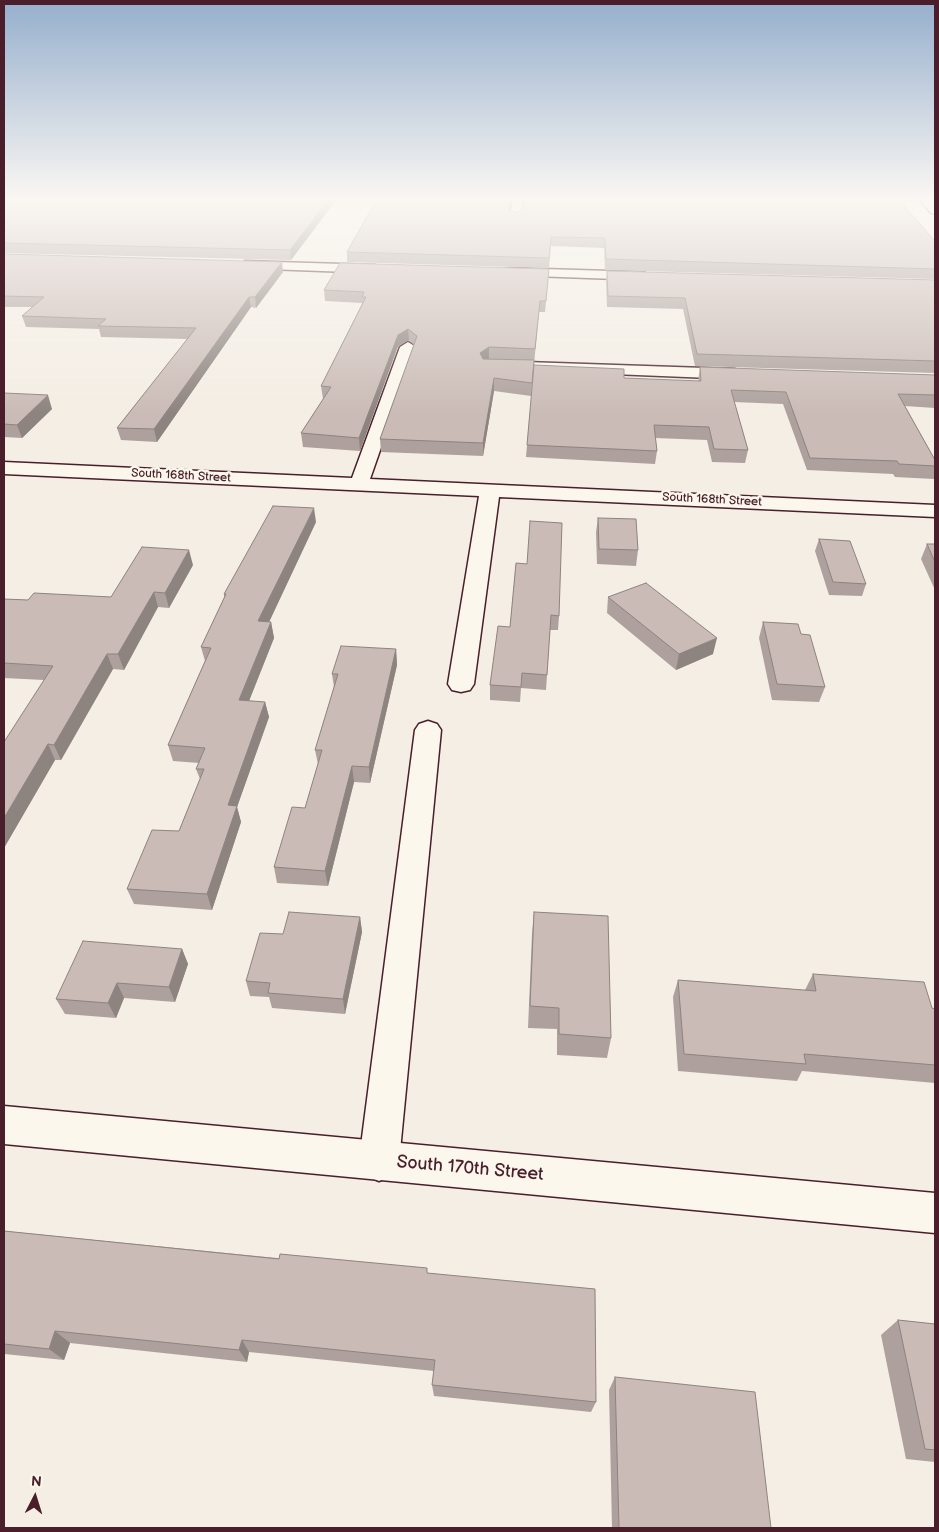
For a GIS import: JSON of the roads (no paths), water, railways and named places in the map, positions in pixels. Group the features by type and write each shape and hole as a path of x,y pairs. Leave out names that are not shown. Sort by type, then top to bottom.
{"street":[{"path":"498,272 660,277"},
{"path":"359,484 408,347"},
{"path":"489,366 747,374"},
{"name":"South 168th Street","path":"4,468 935,511"},
{"path":"461,684 490,490"},
{"path":"378,1161 428,730"},
{"name":"South 170th Street","path":"4,1125 935,1214"}]}
